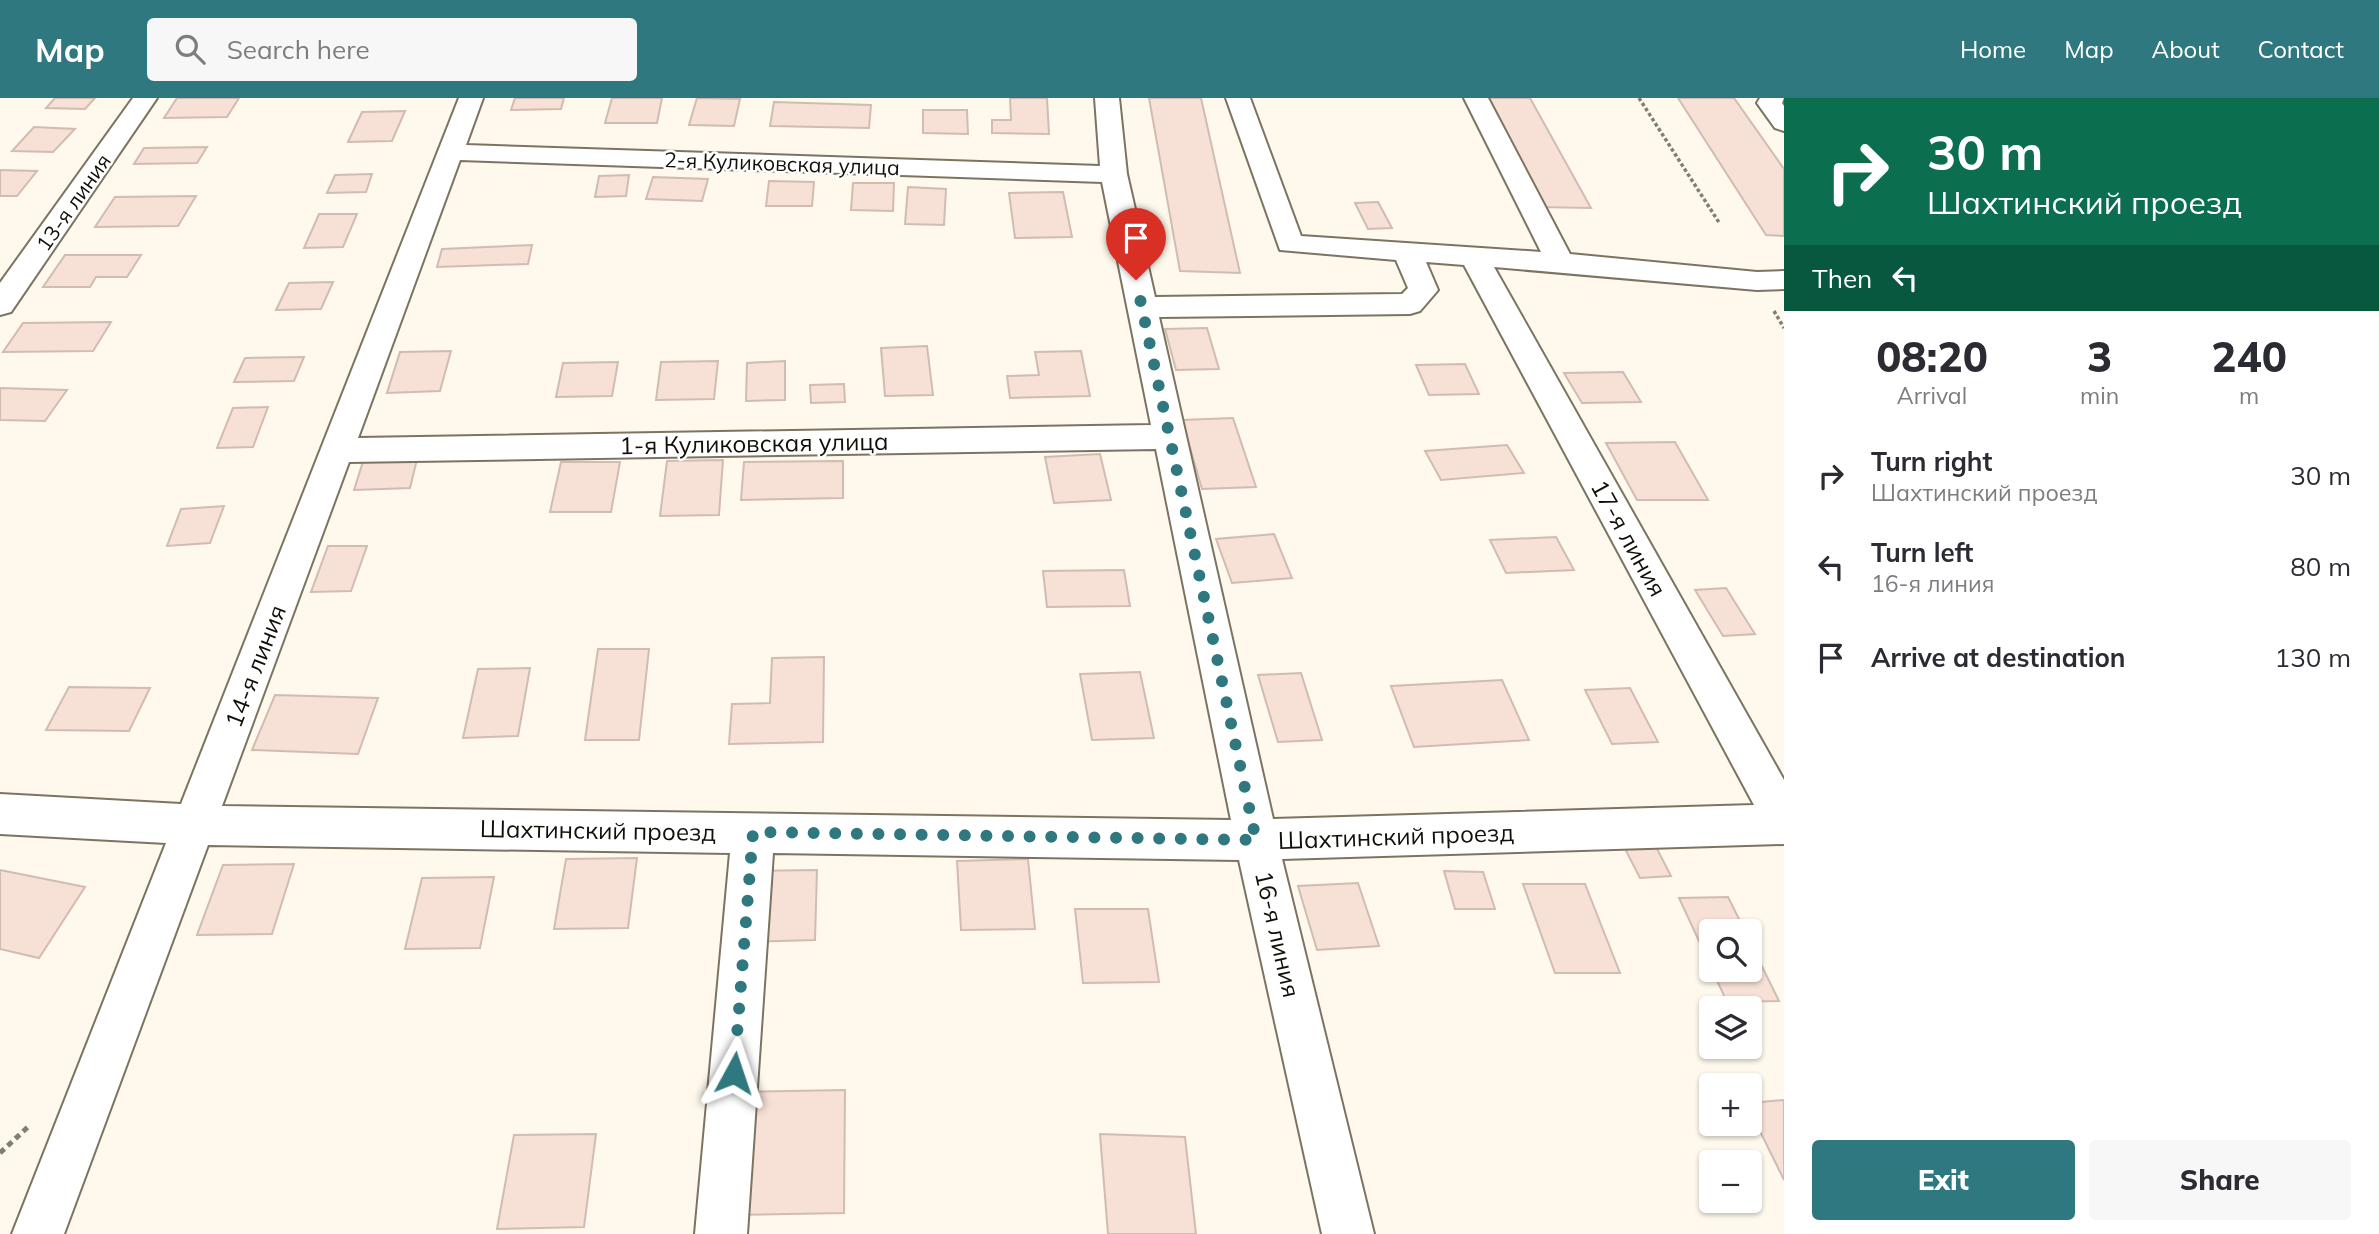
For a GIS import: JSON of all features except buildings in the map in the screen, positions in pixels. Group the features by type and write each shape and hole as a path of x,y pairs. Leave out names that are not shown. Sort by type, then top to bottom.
{"street":[{"name":"13-я линия","path":"0,305 145,98"},
{"name":"14-я линия","path":"38,1234 471,98"},
{"name":"16-я линия","path":"1107,98 1114,174 1142,307 1256,840 1348,1234"},
{"path":"1238,98 1300,274"},
{"path":"1476,98 1560,262"},
{"path":"1772,98 1769,103 1784,123"},
{"name":"2-я Куликовская улица","path":"451,152 1114,174"},
{"path":"1300,274 1410,304 1423,290 1407,252"},
{"path":"1142,307 1407,252 1560,262 1757,281 1784,280"},
{"name":"17-я линия","path":"1474,256 1784,822"},
{"name":"1-я Куликовская улица","path":"337,450 1171,437"},
{"name":"Шахтинский проезд","path":"0,814 194,825 1256,840 1784,822"},
{"path":"721,1234 753,832"}],"path":[{"path":"1639,98 1720,224"}],"route":[{"path":"734,1073 753,832 1256,840 1136,280"}]}
